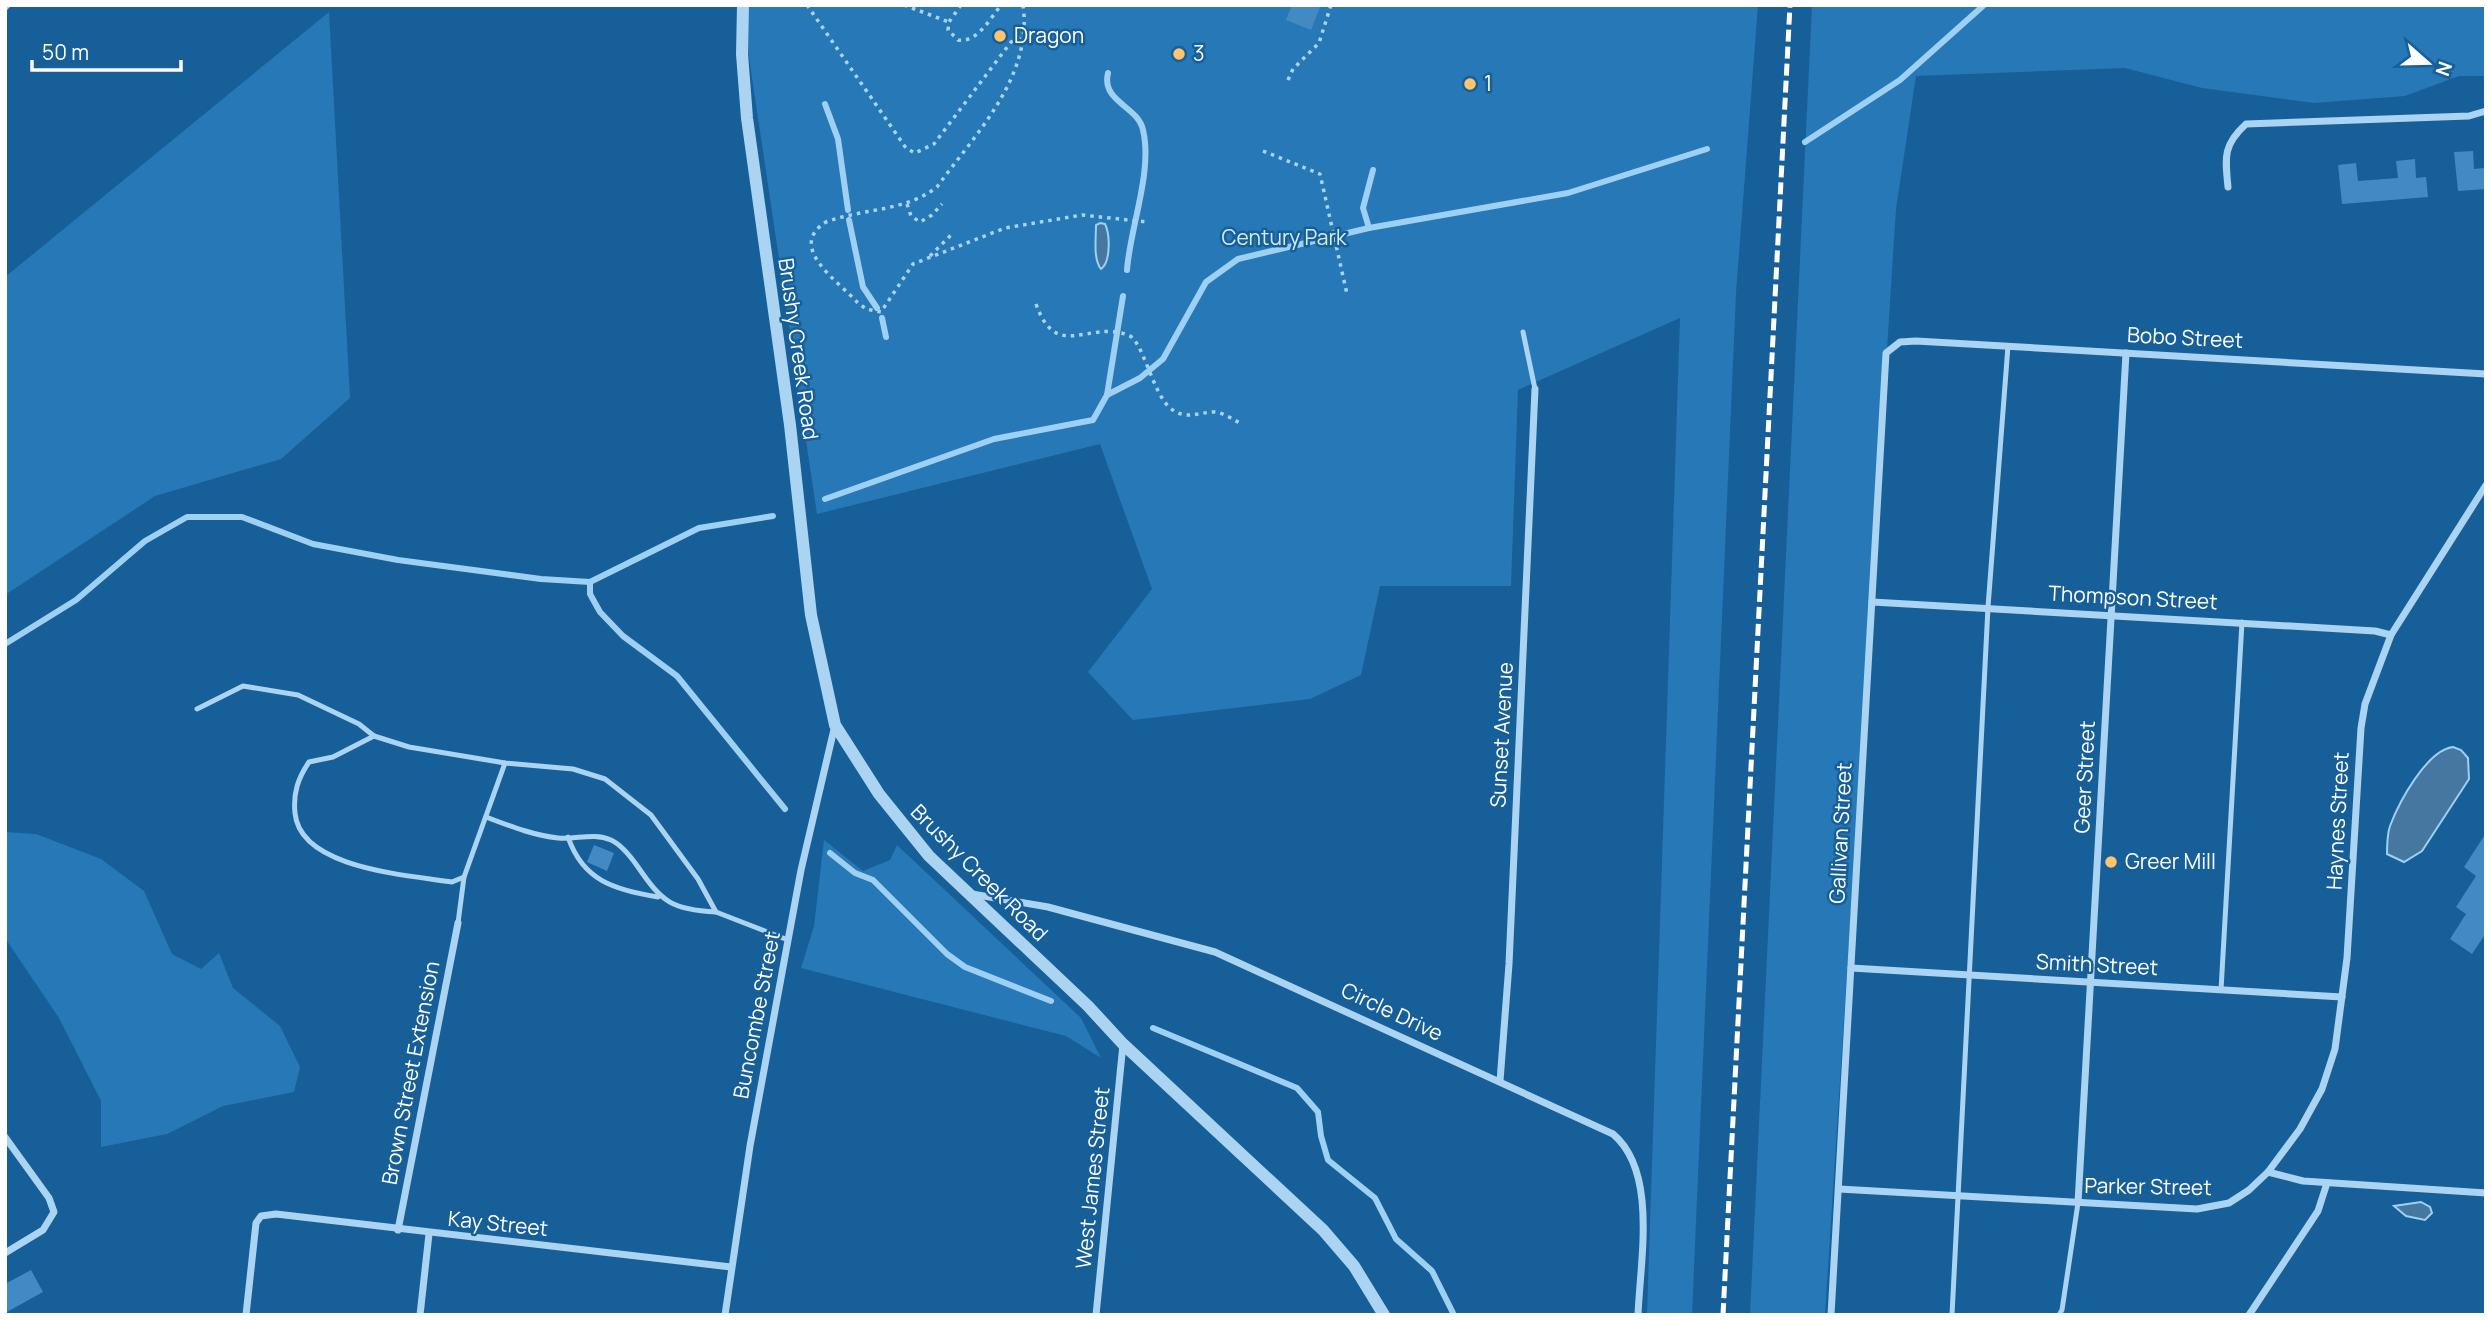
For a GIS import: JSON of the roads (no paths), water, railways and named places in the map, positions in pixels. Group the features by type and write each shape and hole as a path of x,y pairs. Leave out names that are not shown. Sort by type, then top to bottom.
{"street":[{"name":"Brushy Creek Road","path":"743,5 742,54 747,118 790,425 811,615 835,725 894,816 929,856 1123,1044 1323,1230 1354,1266 1384,1315"},
{"path":"2228,187 2225,158 2230,138 2246,124 2469,116 2486,111"},
{"name":"Bobo Street","path":"1886,353 1900,342 1916,341 2486,374"},
{"name":"Gallivan Street","path":"1831,1315 1886,353"},
{"name":"Geer Street","path":"2078,1203 2126,353"},
{"name":"Sunset Avenue","path":"1500,1081 1510,937 1535,389"},
{"name":"Haynes Street","path":"2268,1172 2300,1129 2322,1088 2335,1049 2347,958 2361,728 2371,684 2391,635 2486,485"},
{"name":"Thompson Street","path":"1872,602 2242,622 2375,631 2391,635"},
{"name":"Buncombe Street","path":"725,1315 731,1267 789,940 816,800 835,725"},
{"name":"Circle Drive","path":"968,893 1048,907 1215,952 1597,1125 1619,1140 1632,1157 1640,1177 1642,1192 1638,1315"},
{"name":"Brown Street Extension","path":"398,1230 458,923"},
{"name":"Smith Street","path":"1851,968 2342,997"},
{"name":"West James Street","path":"1096,1315 1123,1044"},
{"path":"5,1137 49,1198 54,1213 43,1230 5,1253"},
{"path":"2268,1172 2303,1181 2486,1193"},
{"name":"Parker Street","path":"1839,1189 2212,1208 2241,1197 2268,1172"},
{"path":"2249,1315 2318,1211 2328,1183"},
{"name":"Kay Street","path":"246,1315 254,1234 261,1216 276,1214 429,1234 731,1267"},
{"path":"420,1315 429,1234"}],"lane":[{"path":"1523,332 1535,389"},
{"path":"1952,1315 1988,607 2008,345"},
{"path":"2221,990 2242,622"},
{"path":"197,709 243,686 298,695 359,724 374,736 409,747 505,763 573,769 605,779 651,815 698,879 716,912"},
{"path":"374,736 333,757 309,762 299,777 294,800 296,827 314,846 355,866 452,882 464,877"},
{"path":"458,923 464,877 505,763"},
{"path":"486,817 528,833 568,837 589,835 612,840 630,856 658,897"},
{"path":"568,837 575,858 584,870 631,892 658,897 690,911 716,912 789,940"},
{"path":"2059,1315 2062,1310 2078,1203"}],"waterway":[{"path":"1805,142 1900,80 1984,5"},
{"path":"1108,73 1110,91 1140,122 1145,146 1143,181 1127,270"},
{"path":"825,104 838,139 848,210"},
{"path":"825,499 994,439 1093,420 1107,395 1140,378 1163,359 1206,282 1238,259 1369,228 1568,193 1707,149"},
{"path":"1369,228 1363,208 1373,170"},
{"path":"849,220 863,287 877,308"},
{"path":"1107,395 1123,296"},
{"path":"882,318 886,337"},
{"path":"5,644 76,600 145,541 187,517 242,517 313,544 398,560 541,579 590,582 699,528 773,516"},
{"path":"590,582 590,594 600,612 623,636 677,676 785,809"},
{"path":"830,853 855,873 873,880 947,954 965,967 1051,1001"},
{"path":"1153,1028 1297,1088 1318,1112 1328,1160 1375,1198 1396,1239 1432,1271 1454,1315"}],"railway":[{"path":"1723,1315 1790,5"}],"place":[{"name":"Dragon","path":"1000,36"},
{"name":"3","path":"1179,54"},
{"name":"1","path":"1470,84"},
{"name":"Greer Mill","path":"2111,862"}],"park label":[{"name":"Century Park","path":"1284,238"}]}
